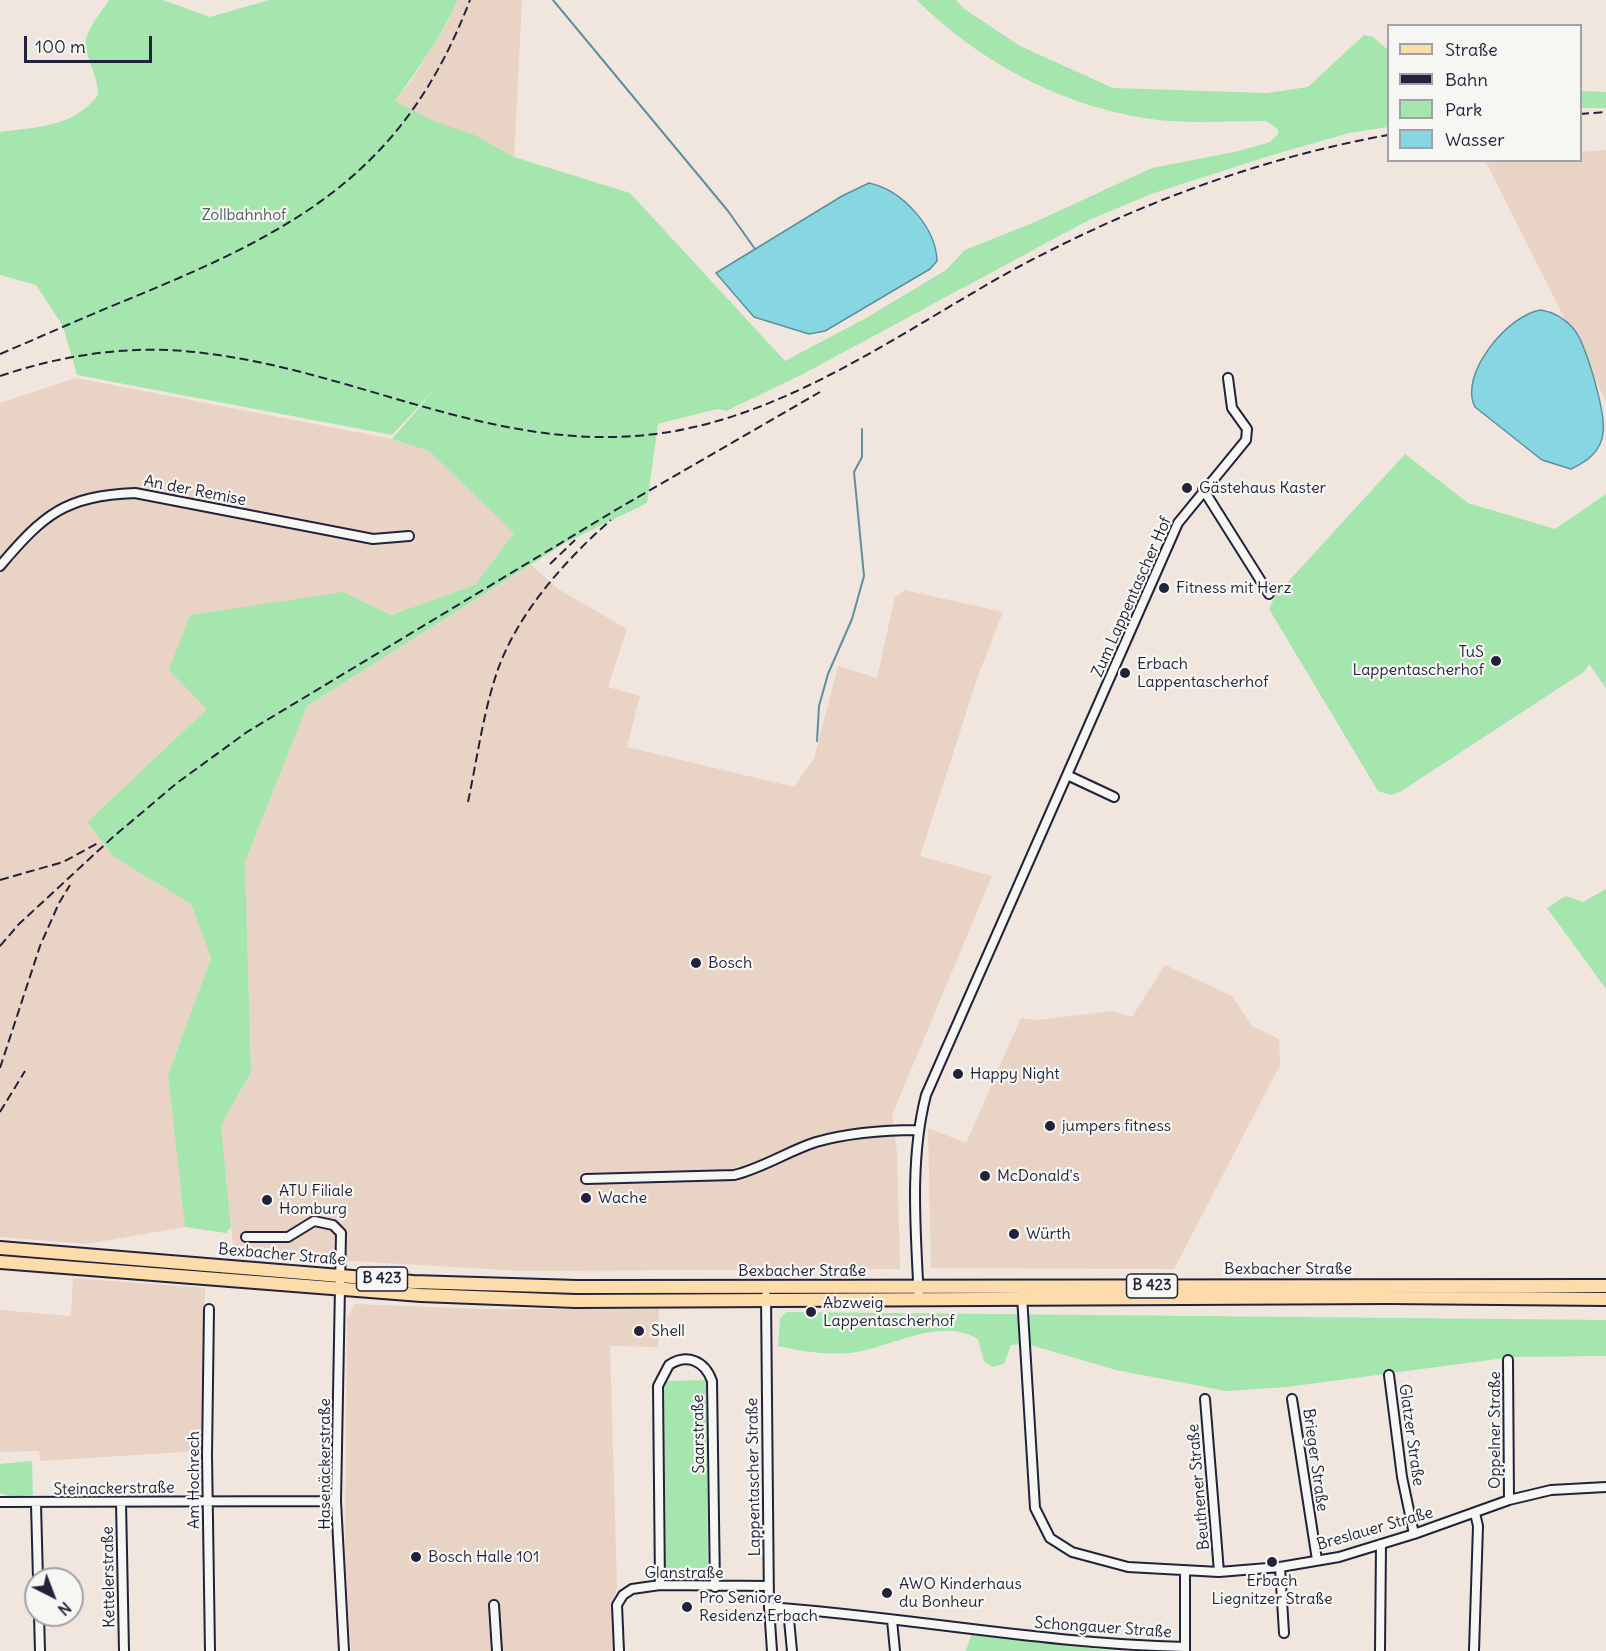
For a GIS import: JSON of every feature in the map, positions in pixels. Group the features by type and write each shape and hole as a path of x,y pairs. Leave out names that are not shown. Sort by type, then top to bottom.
{"main road":[{"name":"Bexbacher Straße","path":"0,1248 341,1276 577,1287 918,1287 1022,1293 1606,1299"},
{"name":"Bexbacher Straße","path":"0,1262 340,1290 575,1301 919,1301 970,1300 1022,1293 1606,1286"}],"street":[{"name":"Zum Lappentascher Hof","path":"919,1301 918,1131 935,1071 1178,523 1248,434 1232,408 1228,378"},
{"path":"1203,489 1269,594"},
{"name":"An der Remise","path":"0,566 34,527 51,515 68,504 102,494 135,493 373,539 409,536"},
{"path":"1067,775 1114,797"},
{"path":"586,1179 734,1175 754,1171 814,1143 835,1138 918,1131"},
{"name":"Hasenäckerstraße","path":"246,1238 288,1237 314,1221 333,1225 341,1233 336,1501 344,1651"},
{"name":"Lappentascher Straße","path":"766,1288 769,1607 772,1651"},
{"name":"Breslauer Straße","path":"1022,1293 1035,1508 1050,1538 1072,1552 1128,1568 1219,1572 1280,1567 1381,1545 1509,1500 1560,1489 1606,1487"},
{"name":"Am Hochrech","path":"209,1309 207,1500 210,1651"},
{"name":"Saarstraße","path":"660,1585 658,1386 669,1365 690,1359 703,1364 712,1381 714,1587"},
{"name":"Oppelner Straße","path":"1508,1360 1509,1500"},
{"name":"Glatzer Straße","path":"1389,1375 1402,1478 1414,1534"},
{"name":"Brieger Straße","path":"1292,1399 1317,1560"},
{"name":"Beuthener Straße","path":"1205,1400 1219,1572"},
{"name":"Steinackerstraße","path":"0,1502 36,1504 207,1500 336,1501"},
{"name":"Kettelerstraße","path":"121,1502 124,1651"},
{"path":"36,1504 38,1567"},
{"path":"1474,1651 1478,1526 1475,1513"},
{"path":"1380,1651 1381,1545"},
{"path":"1280,1567 1284,1633"},
{"path":"1185,1572 1185,1649"},
{"name":"Glanstraße","path":"620,1651 617,1605 622,1595 641,1586 769,1586"},
{"path":"494,1605 497,1651"},
{"name":"Schongauer Straße","path":"769,1607 957,1626 1086,1643 1185,1649"},
{"path":"788,1609 792,1651"},
{"path":"892,1620 896,1651"},
{"path":"39,1627 40,1651"}],"shaded area":[{"path":"458,0 522,0 514,157 477,136 433,125 395,101 412,80 448,22"},
{"path":"1606,150 1606,401 1486,162 1582,162 1582,152"},
{"path":"76,378 392,439 429,451 514,533 475,585 391,615 343,592 207,709 87,822 114,857 191,904 211,958 168,1075 185,1227 87,1244 0,1237 0,403"},
{"path":"531,565 558,589 627,629 608,687 640,696 627,747 794,787 814,758 838,666 877,678 895,597 905,590 1003,612 978,676 920,856 992,876 892,1115 897,1152 900,1269 520,1271 234,1254 221,1125 251,1072 245,862 307,706"},
{"path":"1165,965 1232,996 1252,1026 1279,1039 1280,1065 1174,1269 931,1268 928,1128 966,1143 1021,1018 1038,1020 1112,1011 1132,1017"},
{"path":"73,1278 205,1288 201,1451 40,1461 39,1451 0,1452 0,1310 71,1316"},
{"path":"355,1304 482,1309 659,1309 658,1347 610,1346 617,1587 613,1607 615,1651 351,1651 345,1555 347,1317"}],"green space":[{"name":"Zollbahnhof","path":"109,0 163,0 210,17 269,0 458,0 437,40 395,101 431,120 477,136 514,157 630,193 785,361 866,318 946,270 965,250 1035,222 1152,168 1239,151 1270,142 1278,134 1278,129 1266,121 1169,121 1099,108 1065,97 1032,82 971,46 917,0 956,0 963,8 1020,46 1113,88 1267,93 1308,87 1364,35 1373,37 1387,49 1387,127 1349,133 1151,194 1087,221 803,374 726,411 718,409 658,424 647,503 565,543 307,706 245,862 251,1072 221,1125 231,1227 226,1233 185,1227 168,1075 211,958 191,904 114,857 87,822 207,709 169,670 190,615 343,592 391,615 475,585 514,533 429,451 392,439 437,387 392,435 77,375 63,326 36,285 0,275 0,132 54,124 78,114 98,95 97,82 86,48 87,36"},
{"path":"1582,91 1606,92 1606,108 1582,108"},
{"path":"1405,454 1468,503 1555,529 1606,494 1606,688 1589,664 1585,671 1400,792 1391,795 1378,791 1269,609 1275,596"},
{"path":"1606,889 1606,989 1547,908 1566,896 1583,902"},
{"path":"786,1312 1606,1320 1606,1356 1512,1357 1287,1387 1226,1391 1116,1370 1027,1344 1011,1345 1004,1364 993,1367 984,1362 978,1339 964,1333 949,1331 918,1335 857,1352 827,1353 798,1350 778,1346 780,1319"},
{"path":"706,1380 708,1570 666,1570 664,1381"},
{"path":"32,1461 33,1495 10,1497 0,1493 0,1464"},
{"path":"971,1635 1115,1651 966,1651"}],"water":[{"path":"869,183 893,193 905,202 924,223 931,235 937,261 930,269 825,331 809,334 754,317 716,273 842,196"},
{"path":"1541,310 1563,319 1578,336 1589,363 1601,410 1603,433 1599,446 1587,460 1571,469 1542,460 1475,407 1472,394 1474,378 1490,348 1515,322 1528,314"}],"waterway":[{"path":"553,0 728,211 755,249"},
{"path":"817,741 819,706 828,674 852,619 864,576 854,472 862,457 862,429"}],"railway":[{"path":"0,354 246,247 294,219 338,188 377,152 412,110 443,60 470,0"},
{"path":"1582,114 1606,112"},
{"path":"0,376 50,362 100,353 177,351 258,362 471,419 524,430 579,436 635,436 688,428 739,414 788,395 836,372 1022,265 1155,203 1246,170 1293,156 1387,135"},
{"path":"0,946 19,924 113,837 177,783 247,732 619,508 820,392"},
{"path":"468,802 488,704 506,650 544,589 577,552 611,520"},
{"path":"550,564 575,540"},
{"path":"0,880 63,862 100,842"},
{"path":"0,1068 40,946 59,903 70,885"},
{"path":"0,1112 25,1071"}],"place":[{"name":"Gästehaus Kaster","path":"1187,488"},
{"name":"Fitness mit Herz","path":"1164,588"},
{"name":"TuS Lappentascherhof","path":"1496,661"},
{"name":"Erbach Lappentascherhof","path":"1125,673"},
{"name":"Bosch","path":"696,963"},
{"name":"Happy Night","path":"958,1074"},
{"name":"jumpers fitness","path":"1050,1126"},
{"name":"McDonald's","path":"985,1176"},
{"name":"Wache","path":"586,1198"},
{"name":"ATU Filiale Homburg","path":"267,1200"},
{"name":"Würth","path":"1014,1234"},
{"name":"Abzweig Lappentascherhof","path":"811,1312"},
{"name":"Shell","path":"639,1331"},
{"name":"Bosch Halle 101","path":"416,1557"},
{"name":"Erbach Liegnitzer Straße","path":"1272,1562"},
{"name":"AWO Kinderhaus du Bonheur","path":"887,1593"},
{"name":"Pro Seniore Residenz Erbach","path":"687,1607"}]}
